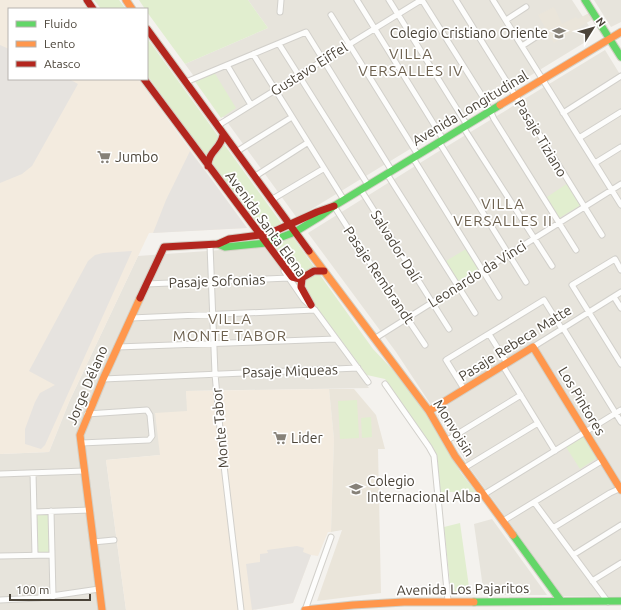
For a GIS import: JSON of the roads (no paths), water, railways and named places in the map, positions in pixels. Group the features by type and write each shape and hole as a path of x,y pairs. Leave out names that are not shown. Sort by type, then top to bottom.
{"street":[{"path":"87,0 93,8"},
{"path":"280,12 281,0"},
{"path":"357,0 526,282"},
{"path":"389,0 534,239 552,266"},
{"path":"422,0 576,250"},
{"name":"Gustavo Eiffel","path":"217,126 422,0"},
{"name":"Pasaje Tiziano","path":"456,0 602,235"},
{"path":"493,0 621,205"},
{"path":"585,0 621,57"},
{"path":"506,20 526,7"},
{"path":"331,15 350,44 483,271 500,297"},
{"name":"Avenida Santa Elena","path":"148,30 223,135 324,271"},
{"path":"186,82 306,32 475,313"},
{"name":"Avenida Longitudinal","path":"164,247 210,244 225,246 266,243 294,232 368,185 621,32"},
{"path":"522,46 542,33"},
{"path":"279,44 368,185"},
{"path":"253,54 307,143 344,200"},
{"path":"227,65 251,105"},
{"path":"563,113 621,76"},
{"name":"Avenida Santa Elena","path":"145,80 266,243 304,300 313,307 368,382"},
{"path":"579,138 621,112"},
{"path":"192,145 203,151 226,147 235,151 292,117"},
{"path":"208,166 209,156 222,142 223,135"},
{"path":"254,177 307,143"},
{"path":"595,163 621,147"},
{"path":"271,200 323,168"},
{"name":"Leonardo da Vinci","path":"374,339 621,184"},
{"name":"Salvador Dalí","path":"361,190 431,303 449,329"},
{"name":"Avenida Longitudinal","path":"218,244 224,240 260,236 290,226 318,210 334,206"},
{"name":"Pasaje Rembrandt","path":"334,206 401,312 425,345"},
{"name":"Monte Tabor","path":"210,244 214,344 221,440 241,610"},
{"name":"Jorge Délano","path":"102,610 81,443 81,431 117,347 164,247"},
{"path":"312,271 314,258"},
{"path":"621,270 615,259 572,285 621,364"},
{"path":"283,267 294,279 298,280 302,279 312,271 324,271"},
{"name":"Monvoisin","path":"324,271 429,411 446,441 464,468 560,601"},
{"name":"Pasaje Sofonias","path":"146,284 288,278"},
{"path":"131,318 313,307 301,287 302,279"},
{"name":"Pasaje Rebeca Matte","path":"429,411 621,292"},
{"path":"614,297 621,308"},
{"path":"464,389 446,360 544,300 621,422"},
{"path":"489,334 521,395 555,451"},
{"path":"117,347 336,339"},
{"name":"Los Pintores","path":"534,347 621,489"},
{"name":"Pasaje Miqueas","path":"103,379 358,368"},
{"path":"385,384 434,456 448,601"},
{"path":"446,441 521,395"},
{"path":"81,443 149,440 152,436 150,415 146,410 87,414"},
{"path":"484,495 621,410"},
{"path":"464,468 538,423"},
{"path":"503,521 602,460"},
{"path":"0,474 85,471"},
{"path":"33,473 35,555"},
{"path":"553,528 610,493 621,489"},
{"path":"534,502 608,602"},
{"path":"34,512 90,510"},
{"path":"51,511 53,596"},
{"path":"573,555 621,525"},
{"path":"305,610 331,537"},
{"path":"94,542 114,540"},
{"path":"0,556 52,555"},
{"path":"592,581 621,563"},
{"path":"0,600 53,596 99,589"},
{"name":"Avenida Los Pajaritos","path":"305,610 378,603 448,601 621,602"}],"place":[{"name":"Colegio Cristiano Oriente","path":"559,33"},
{"name":"Jumbo","path":"104,157"},
{"name":"Lider","path":"280,438"},
{"name":"Colegio Internacional Alba","path":"356,489"}],"district":[{"name":"VILLA VERSALLES IV","path":"411,62"},
{"name":"VILLA VERSALLES II","path":"503,212"},
{"name":"VILLA MONTE TABOR","path":"230,328"}]}
